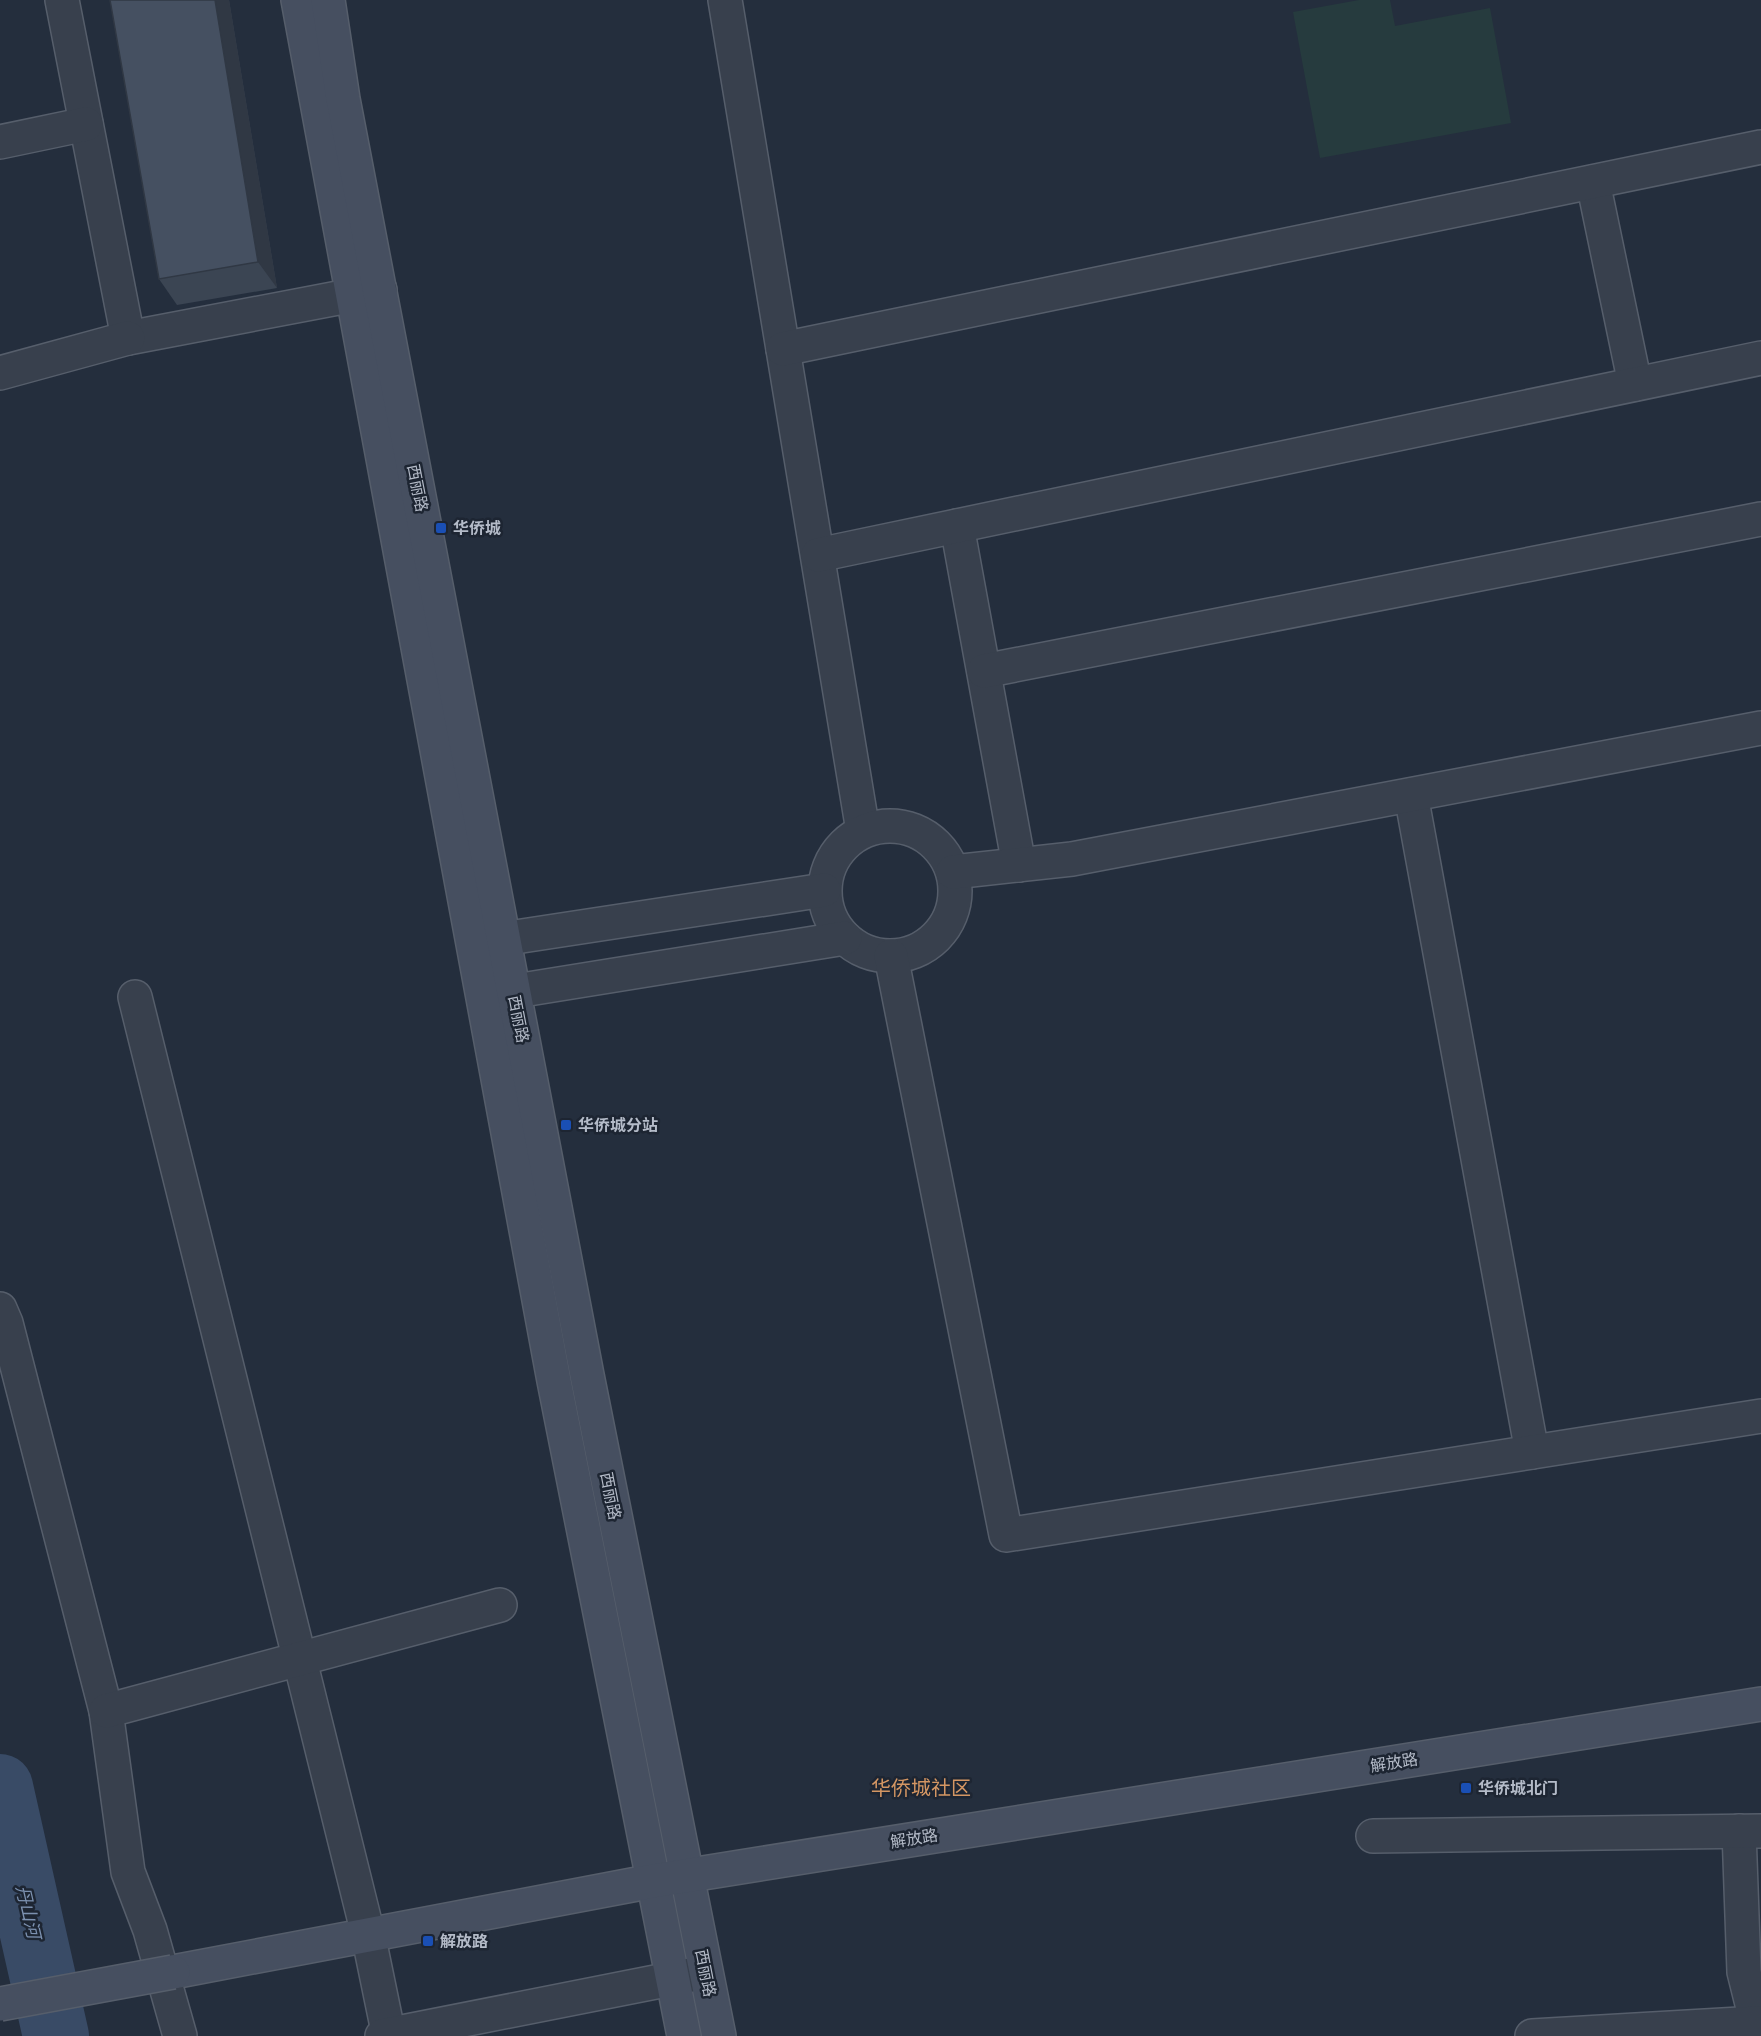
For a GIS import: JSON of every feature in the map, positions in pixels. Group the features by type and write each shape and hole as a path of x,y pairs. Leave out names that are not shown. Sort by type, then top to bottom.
{"main road":[{"name":"西丽路","path":"298,0 366,293 488,942 587,1375 719,2036"},
{"name":"西丽路","path":"328,0 343,99 366,293"},
{"name":"西丽路","path":"499,994 554,1381 684,2036"},
{"name":"解放路","path":"0,2004 687,1875 1761,1704"}],"street":[{"path":"62,0 128,338"},
{"path":"725,0 863,831"},
{"path":"0,142 86,124"},
{"path":"783,349 1761,147"},
{"path":"1593,182 1635,384"},
{"path":"0,373 128,338 366,293"},
{"path":"818,555 1761,358"},
{"path":"984,671 1761,519"},
{"path":"957,526 1019,865"},
{"path":"953,872 1072,859 1761,728"},
{"path":"1411,795 1532,1452"},
{"path":"881,826 900,826 918,832 933,842 945,856 953,872 955,889 953,906 947,922 937,936 924,946 908,953 891,956 874,954 858,948 844,938 830,916 824,890 827,871 835,855 847,841 863,831 881,826"},
{"path":"488,942 824,890"},
{"path":"499,994 844,938"},
{"path":"891,956 1006,1535 1761,1416"},
{"path":"135,997 368,1934 386,2036 706,1972"},
{"path":"0,1309 6,1323 106,1711 128,1872 150,1930 180,2036"},
{"path":"106,1711 500,1605"},
{"path":"1373,1836 1750,1831 1744,1972 1759,2029 1532,2036"}],"green space":[{"path":"1359,0 1390,0 1395,26 1490,8 1511,123 1320,158 1293,12"}],"building":[{"path":"110,0 215,0 258,262 159,279"}],"waterway":[{"name":"丹山河","path":"0,1787 56,2036"}],"place":[{"name":"华侨城","path":"441,528"},
{"name":"华侨城分站","path":"566,1125"},
{"name":"华侨城北门","path":"1466,1788"},
{"name":"解放路","path":"428,1941"}],"district":[{"name":"华侨城社区","path":"921,1788"}]}
